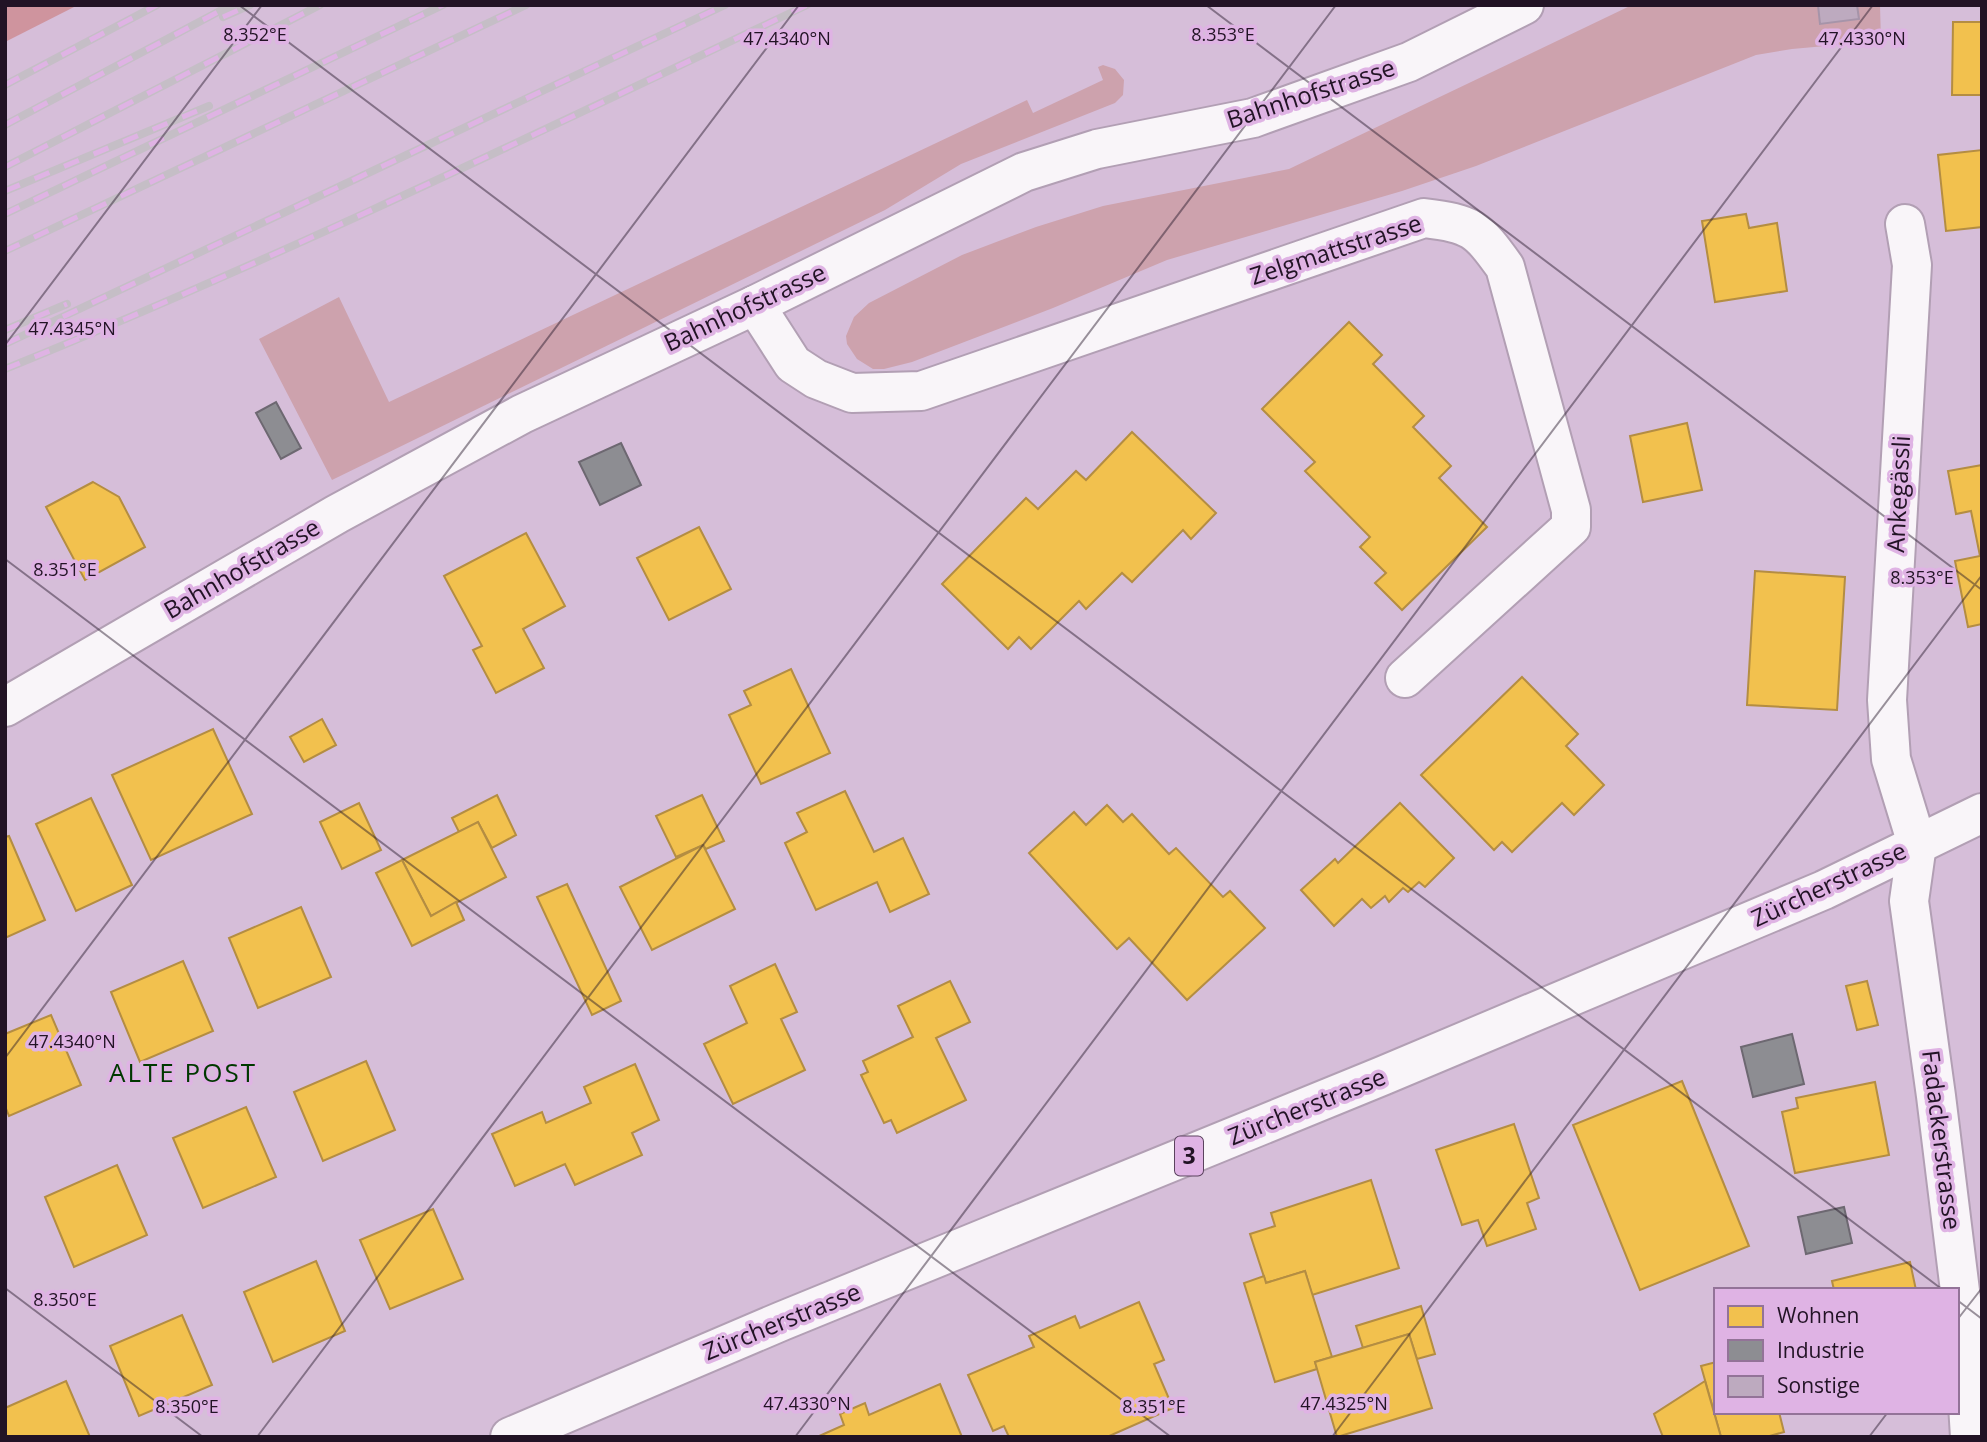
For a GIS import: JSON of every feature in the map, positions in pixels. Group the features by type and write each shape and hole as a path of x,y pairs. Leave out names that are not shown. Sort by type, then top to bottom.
{"street":[{"name":"Bahnhofstrasse","path":"5,707 325,521 522,414 755,305 1024,172 1097,149 1253,118 1409,62 1524,5"},
{"name":"Zelgmattstrasse","path":"755,305 793,364 816,379 852,393 921,391 1424,218 1460,223 1485,239 1505,267 1571,510 1571,527 1405,678"},
{"name":"Ankegässli","path":"1905,224 1912,265 1887,700 1891,759 1917,844"},
{"name":"Zürcherstrasse","path":"510,1437 782,1321 1370,1082 1799,901 1982,813"},
{"name":"Fadackerstrasse","path":"1917,844 1909,901 1962,1307 1970,1437"}],"shaded area":[{"path":"5,5 78,5 5,42"},
{"path":"1632,5 1880,5 1881,41 1756,55 1476,166 1402,191 1167,260 1053,308 912,362 873,369 857,359 847,344 846,336 854,317 869,303 962,255 1036,227 1103,206 1289,169"},
{"path":"1103,65 1115,69 1124,80 1123,95 1115,103 961,164 885,210 332,480 259,339 339,297 389,402 1027,100 1033,113 1103,80 1098,67"}],"building: Wohnen":[{"path":"1953,22 1982,22 1982,95 1952,95"},
{"path":"1982,150 1982,227 1946,231 1938,155"},
{"path":"1746,214 1749,228 1777,223 1787,291 1715,302 1702,221"},
{"path":"1349,322 1382,355 1373,364 1424,416 1413,427 1451,466 1439,478 1487,527 1402,610 1375,583 1386,573 1360,547 1370,537 1305,471 1315,462 1262,409"},
{"path":"1687,423 1702,490 1643,502 1630,436"},
{"path":"1132,432 1216,513 1191,539 1183,530 1132,582 1122,573 1086,609 1079,601 1031,649 1019,637 1008,649 942,584 1026,498 1038,509 1076,471 1086,480"},
{"path":"1982,465 1982,624 1968,627 1955,561 1980,556 1971,511 1956,514 1948,471"},
{"path":"93,482 119,497 145,547 85,580 46,507"},
{"path":"699,527 731,589 669,620 637,558"},
{"path":"526,533 565,606 523,629 544,668 496,693 473,650 482,646 444,576"},
{"path":"1755,571 1845,577 1837,710 1747,705"},
{"path":"791,669 830,753 761,784 729,715 751,705 744,691"},
{"path":"1522,677 1578,734 1566,746 1604,785 1574,815 1562,803 1512,852 1502,842 1494,850 1421,775"},
{"path":"322,719 336,745 304,762 290,737"},
{"path":"213,729 252,814 151,860 112,775"},
{"path":"845,791 874,852 903,838 929,894 890,912 877,882 816,910 785,843 807,832 797,813"},
{"path":"497,795 516,835 492,848 478,822 459,832 452,818"},
{"path":"702,795 724,841 706,849 703,845 676,857 656,816"},
{"path":"91,798 132,885 76,911 36,824"},
{"path":"359,803 381,850 342,869 320,822"},
{"path":"1400,803 1454,858 1425,887 1419,882 1408,892 1403,888 1389,902 1385,896 1371,908 1362,899 1334,926 1301,890 1335,859 1338,863"},
{"path":"1107,805 1123,822 1132,814 1169,854 1176,848 1223,897 1230,891 1265,928 1187,1000 1129,938 1117,949 1029,853 1074,812 1086,825"},
{"path":"478,822 506,877 431,916 402,860"},
{"path":"9,836 45,920 5,938 5,837"},
{"path":"703,845 735,909 652,950 620,887"},
{"path":"402,860 431,916 456,902 464,920 412,946 376,873"},
{"path":"567,884 621,1001 592,1015 537,897"},
{"path":"301,907 331,977 258,1008 229,938"},
{"path":"183,961 213,1031 140,1062 111,992"},
{"path":"775,964 797,1012 781,1019 805,1070 733,1104 704,1044 747,1023 730,986"},
{"path":"950,981 970,1022 936,1038 966,1100 897,1133 891,1120 884,1123 861,1075 868,1072 863,1061 913,1037 898,1006"},
{"path":"1867,981 1878,1025 1857,1030 1846,986"},
{"path":"51,1015 81,1085 9,1116 5,1106 5,1034"},
{"path":"366,1061 395,1130 323,1161 294,1092"},
{"path":"635,1064 659,1120 632,1133 642,1155 575,1185 565,1164 515,1186 492,1134 542,1112 546,1123 591,1103 584,1087"},
{"path":"1682,1081 1749,1246 1640,1290 1573,1125"},
{"path":"1875,1082 1889,1155 1795,1173 1782,1112 1798,1108 1796,1098"},
{"path":"246,1107 276,1177 203,1208 173,1138"},
{"path":"1514,1124 1539,1198 1527,1203 1536,1229 1487,1246 1478,1220 1462,1225 1436,1150"},
{"path":"117,1165 147,1235 74,1267 45,1197"},
{"path":"1371,1180 1399,1268 1312,1295 1305,1271 1266,1283 1250,1234 1275,1226 1271,1213"},
{"path":"433,1209 463,1279 390,1309 360,1240"},
{"path":"316,1261 345,1331 273,1362 244,1292"},
{"path":"1910,1262 1916,1288 1834,1288 1832,1281"},
{"path":"1305,1271 1332,1357 1315,1362 1317,1369 1275,1382 1244,1283 1264,1276 1266,1283"},
{"path":"1139,1302 1164,1360 1154,1364 1173,1408 1107,1437 1009,1437 1004,1426 993,1431 968,1375 1034,1347 1029,1336 1075,1316 1080,1328"},
{"path":"1421,1306 1435,1354 1417,1359 1409,1334 1363,1348 1356,1326"},
{"path":"182,1315 212,1385 139,1416 110,1346"},
{"path":"1409,1334 1432,1408 1337,1437 1315,1362"},
{"path":"1714,1363 1714,1412 1701,1366"},
{"path":"66,1381 90,1437 5,1437 5,1408"},
{"path":"1705,1381 1721,1437 1663,1437 1654,1414"},
{"path":"940,1384 962,1437 817,1437 844,1425 840,1414 865,1403 869,1415"},
{"path":"1715,1414 1780,1414 1784,1432 1766,1437 1721,1437"}],"building: Industrie":[{"path":"276,402 301,448 281,459 256,413"},
{"path":"621,443 641,485 600,505 579,462"},
{"path":"1792,1034 1804,1084 1753,1097 1741,1047"},
{"path":"1844,1207 1852,1243 1806,1254 1798,1217"}],"building: Sonstige":[{"path":"1818,5 1857,5 1859,19 1820,24"}],"railway":[{"path":"5,85 157,5"},
{"path":"5,125 231,5"},
{"path":"223,17 250,5"},
{"path":"5,167 320,5"},
{"path":"5,214 443,5"},
{"path":"5,251 526,5"},
{"path":"5,344 725,5"},
{"path":"5,369 308,239 807,5"},
{"path":"5,191 209,106"},
{"path":"5,330 67,304"}],"district":[{"name":"ALTE POST","path":"183,1073"}]}
